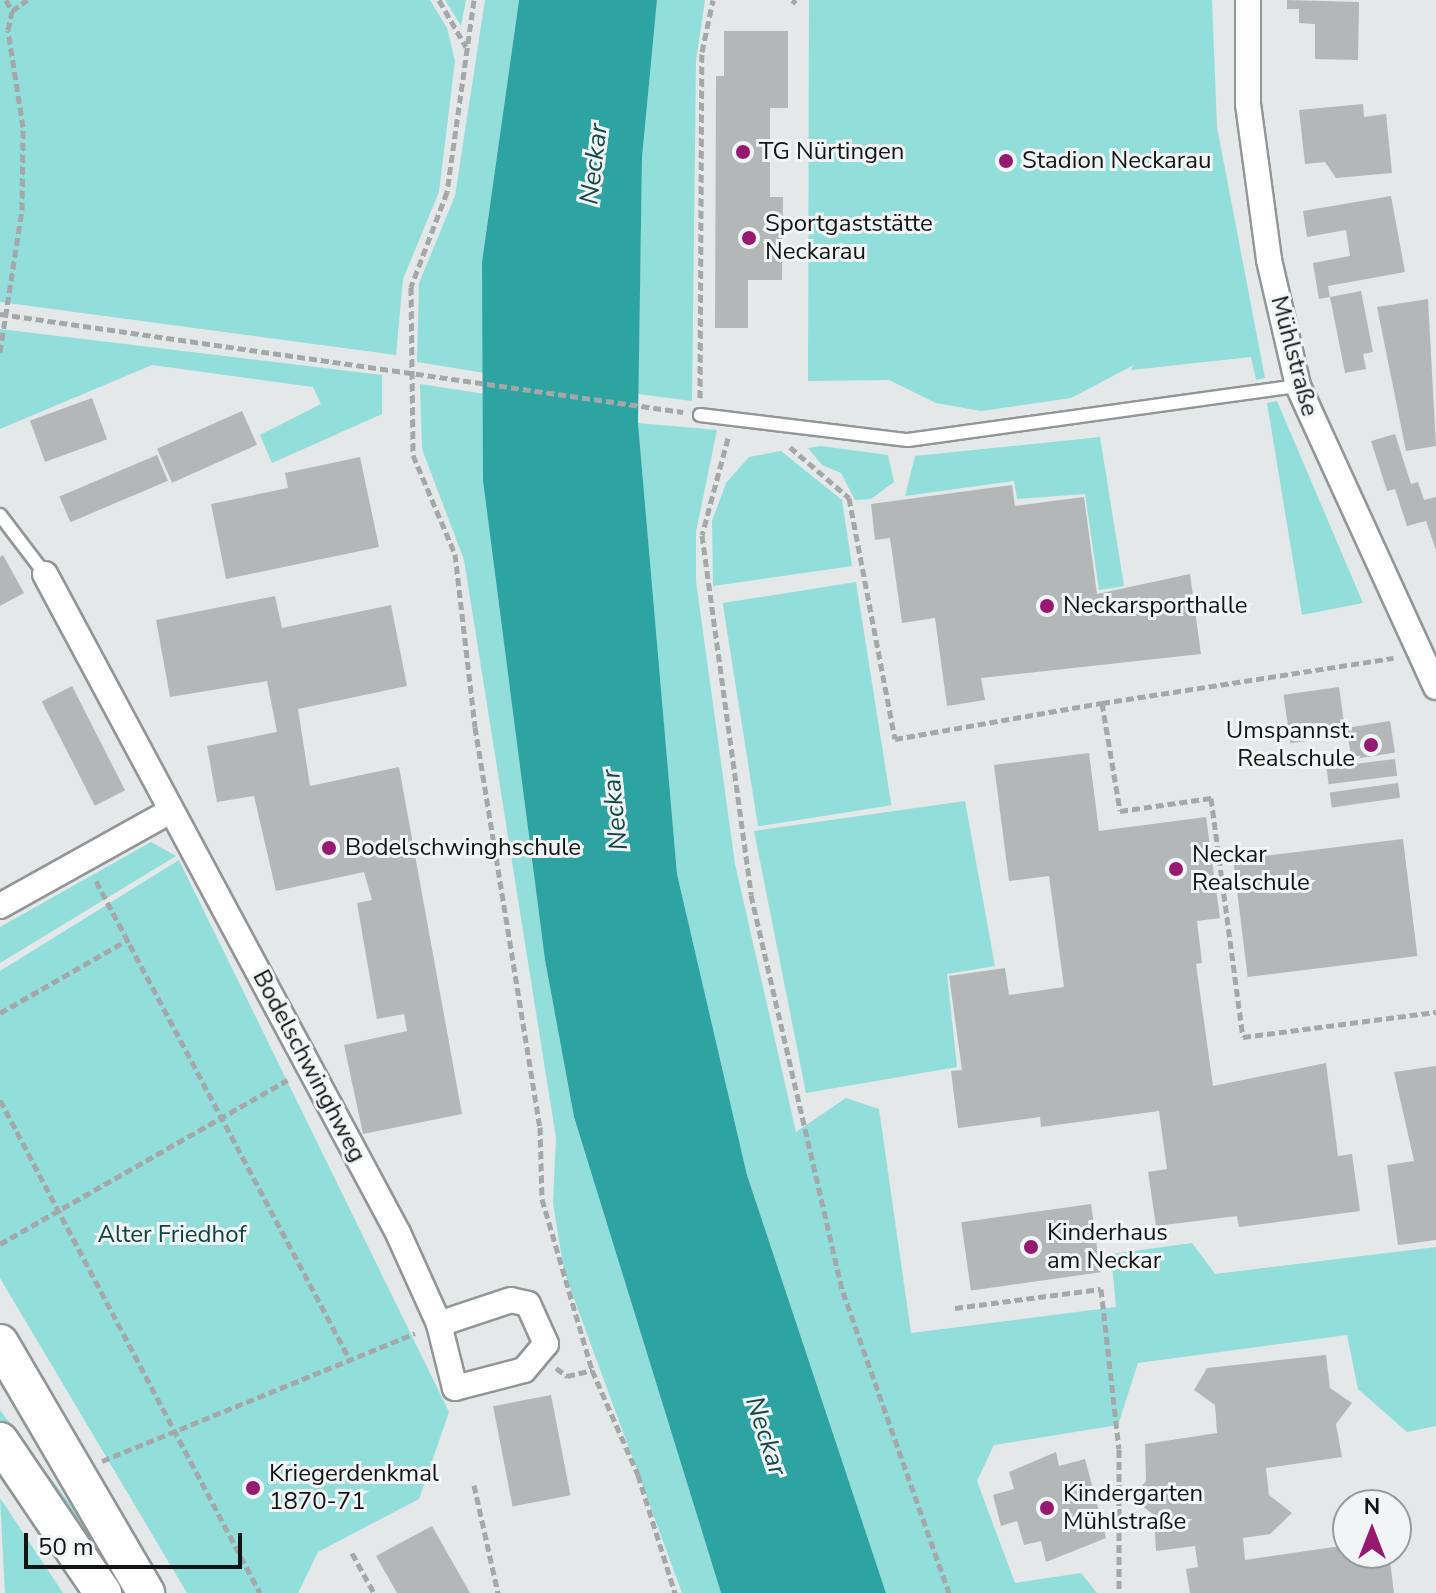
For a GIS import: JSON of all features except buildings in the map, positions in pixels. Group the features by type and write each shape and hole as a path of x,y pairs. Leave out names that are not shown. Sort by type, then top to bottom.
{"main road":[{"path":"0,1343 146,1593"},
{"path":"0,1441 103,1593"}],"street":[{"name":"Mühlstraße","path":"1248,0 1250,120 1269,260 1298,386 1436,687"},
{"name":"Bodelschwinghweg","path":"45,574 169,812 312,1067 439,1324 455,1388 524,1370 541,1357"},
{"path":"0,906 169,812"},
{"path":"439,1324 511,1300 528,1304 544,1328 541,1357"}],"lane":[{"path":"700,415 779,429 908,440 1298,386"},
{"path":"0,515 45,574"}],"path":[{"path":"0,352 9,315 23,196 12,11 6,0"},
{"path":"12,11 27,0"},
{"path":"439,0 466,48"},
{"path":"474,0 447,192 411,287 409,369 413,455 455,554 540,1127 542,1199 592,1370 638,1475 675,1593"},
{"path":"700,415 702,52 713,0"},
{"path":"0,314 409,369 667,410"},
{"path":"730,421 702,535 751,895 843,1292 949,1593"},
{"path":"779,429 801,462 849,498 895,739 1102,703 1421,654"},
{"path":"1102,703 1120,811 1211,798 1243,1037 1436,1012"},
{"path":"84,859 225,1116 350,1360"},
{"path":"0,1013 129,939"},
{"path":"0,1244 312,1067"},
{"path":"0,1100 178,1430 260,1593"},
{"path":"955,1308 1101,1289 1119,1449 1119,1593"},
{"path":"94,1464 439,1324"},
{"path":"541,1357 567,1376 592,1370"},
{"path":"474,1485 498,1593"},
{"path":"352,1553 374,1593"}],"green space":[{"path":"0,0 430,0 447,28 455,61 439,192 403,279 396,355 0,302"},
{"path":"445,0 466,0 461,26"},
{"path":"485,0 519,0 482,262 485,373 417,362 419,283 455,196"},
{"path":"657,0 705,0 696,61 692,401 638,394 642,159"},
{"name":"Stadion Neckarau","path":"809,0 1212,0 1217,127 1265,378 1256,380 1251,357 1131,370 1134,365 1071,398 981,411 936,403 889,380 808,381"},
{"path":"0,329 382,375 382,414 272,463 260,435 321,404 313,387 152,365 0,429"},
{"path":"420,384 485,394 483,481 545,960 574,1117 721,1593 682,1593 564,1271 553,1203 556,1138 464,560 422,449"},
{"path":"1277,401 1363,603 1302,615 1267,403"},
{"path":"638,423 717,430 696,532 696,581 735,864 796,1132 846,1098 879,1109 911,1333 1116,1307 1111,1254 1192,1243 1215,1274 1436,1247 1436,1426 1407,1432 1358,1389 1347,1335 1138,1363 1118,1425 994,1445 977,1481 1015,1583 1081,1573 1097,1593 886,1593 747,1175 677,874"},
{"path":"1100,437 1124,586 1099,590 1085,494 1017,499 1014,481 905,496 915,456"},
{"path":"821,446 888,455 894,482 871,499 855,500 841,473 822,465 808,448"},
{"path":"781,451 842,500 852,566 713,586 712,521 726,483 749,457"},
{"path":"856,582 891,805 758,826 723,603"},
{"path":"965,801 995,966 947,974 957,1067 806,1093 754,831"},
{"path":"151,842 176,856 0,963 0,927"},
{"name":"Alter Friedhof","path":"179,860 449,1412 419,1499 318,1552 298,1593 187,1593 0,1278 0,971"},
{"path":"0,1410 81,1519 126,1593 116,1593 0,1422"},
{"path":"0,1498 63,1593 5,1593"}],"water":[{"name":"Neckar","path":"519,0 657,0 642,158 638,423 677,874 747,1175 886,1593 721,1593 574,1117 545,960 483,481 482,262"}],"place":[{"name":"TG Nürtingen","path":"743,152"},
{"name":"Stadion Neckarau","path":"1006,161"},
{"name":"Sportgaststätte Neckarau","path":"749,238"},
{"name":"Neckarsporthalle","path":"1047,606"},
{"name":"Umspannst. Realschule","path":"1371,745"},
{"name":"Bodelschwinghschule","path":"329,848"},
{"name":"Neckar Realschule","path":"1176,869"},
{"name":"Kinderhaus am Neckar","path":"1031,1247"},
{"name":"Kriegerdenkmal 1870-71","path":"253,1488"},
{"name":"Kindergarten Mühlstraße","path":"1047,1508"}]}
